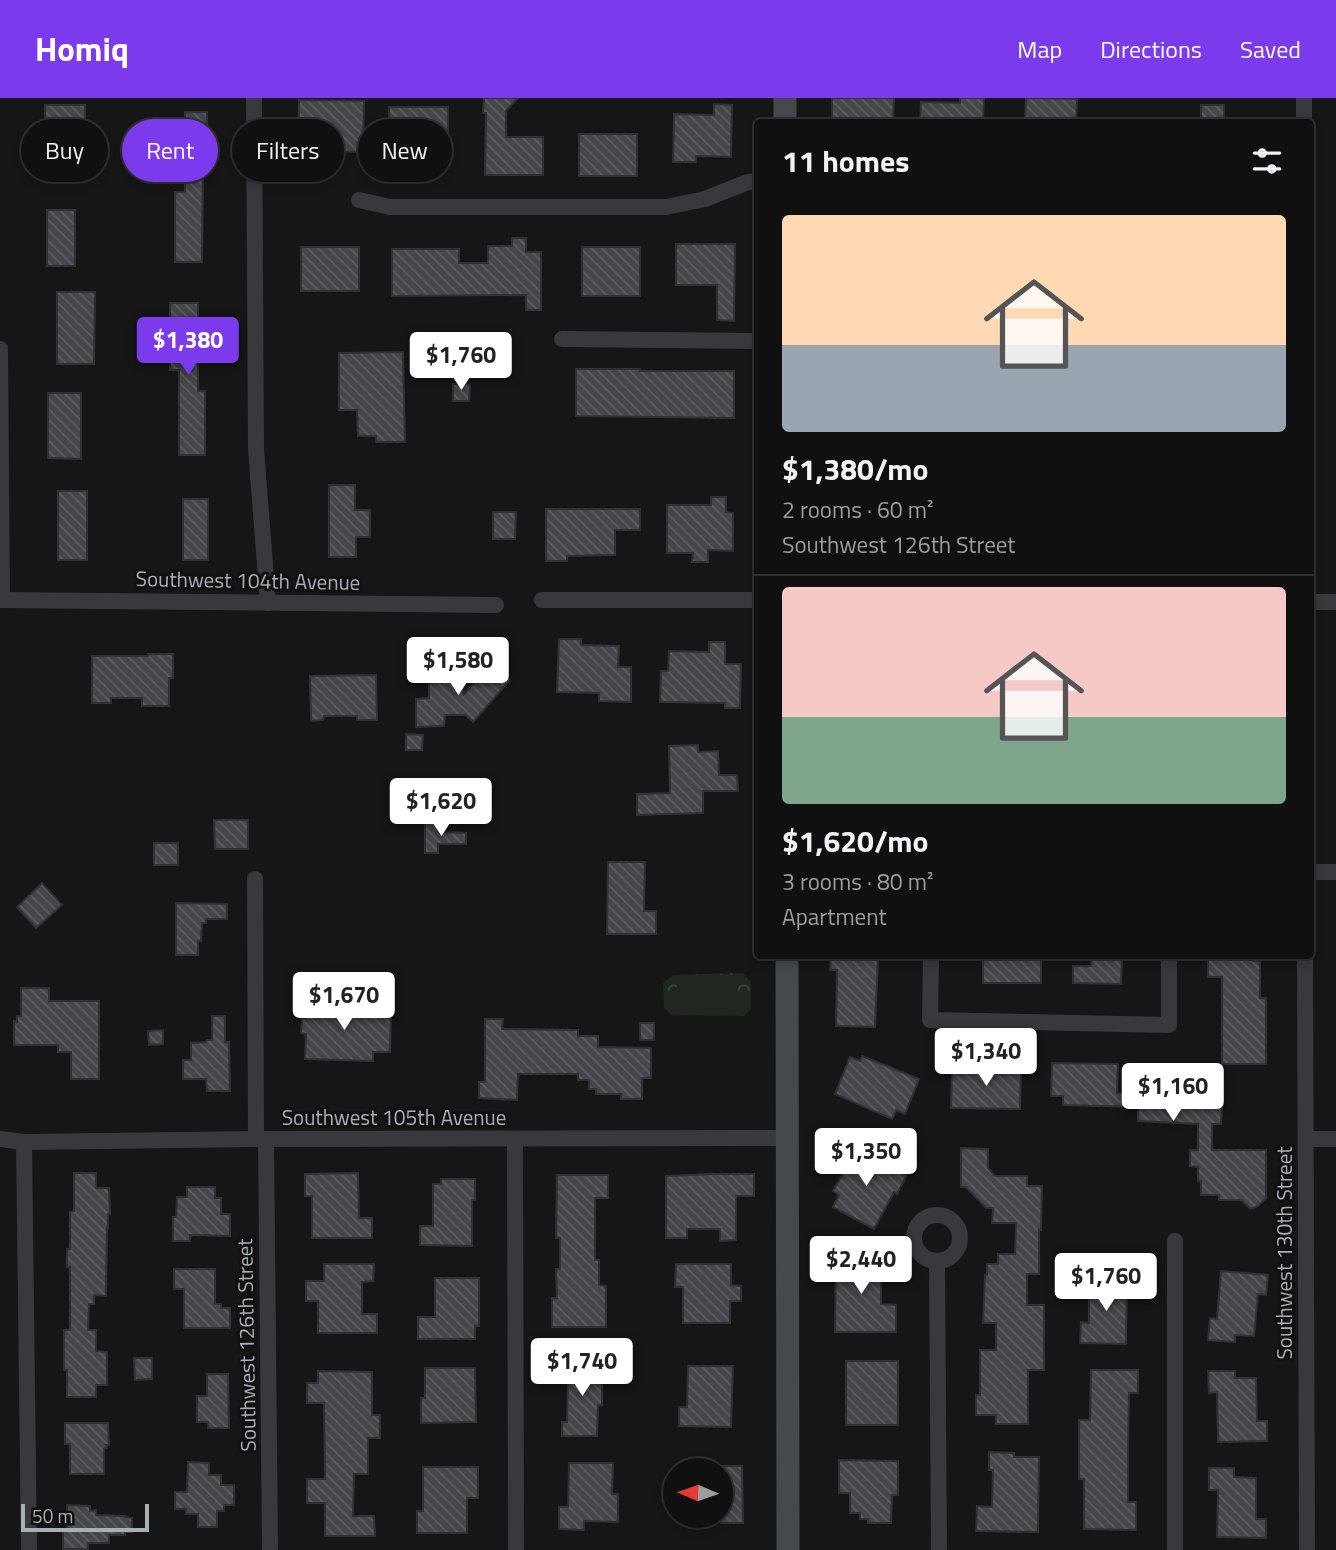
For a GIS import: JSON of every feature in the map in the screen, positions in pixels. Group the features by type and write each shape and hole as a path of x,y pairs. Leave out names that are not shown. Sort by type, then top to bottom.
{"street":[{"path":"254,98 256,449 268,603"},
{"path":"785,98 785,119"},
{"path":"1304,98 1304,119"},
{"path":"359,200 390,206 666,208 705,199 754,181"},
{"path":"562,339 754,341"},
{"path":"0,349 1,600"},
{"name":"Southwest 104th Avenue","path":"1,600 496,606"},
{"path":"542,600 754,600"},
{"path":"1314,602 1336,602"},
{"path":"1314,872 1336,872"},
{"name":"Southwest 126th Street","path":"255,879 270,1550"},
{"path":"787,959 788,1550"},
{"path":"931,959 930,1020 1169,1025 1169,959"},
{"name":"Southwest 130th Street","path":"1305,959 1307,1550"},
{"name":"Southwest 105th Avenue","path":"0,1139 24,1142 788,1138"},
{"path":"1306,1139 1336,1139"},
{"path":"515,1140 516,1550"},
{"path":"24,1142 29,1550"},
{"path":"1175,1241 1175,1550"},
{"path":"937,1261 939,1550"}],"green space":[{"path":"743,973 751,982 751,1009 744,1016 672,1015 664,1008 663,983 673,975"},
{"path":"677,980 737,980 737,1008 677,1008"}],"building":[{"path":"484,98 518,98 506,111 506,137 543,137 543,175 485,175"},
{"path":"832,98 894,98 893,119 832,119"},
{"path":"960,98 984,98 983,119 920,119 921,102 960,103"},
{"path":"1026,98 1077,99 1076,119 1025,119"},
{"path":"299,100 364,101 364,119 358,119 358,152 344,152 344,119 299,119"},
{"path":"714,104 732,105 731,157 696,156 696,162 673,162 674,114 714,115"},
{"path":"45,105 85,105 85,119 45,119"},
{"path":"1201,105 1224,105 1224,119 1201,119"},
{"path":"389,107 448,107 448,119 389,119"},
{"path":"185,112 207,112 207,119 185,119"},
{"path":"579,134 637,134 637,176 579,176"},
{"path":"185,182 203,182 202,262 175,262 175,192 185,192"},
{"path":"47,210 75,210 75,266 47,266"},
{"path":"512,238 526,238 526,252 541,252 541,310 526,310 526,295 392,296 392,249 459,249 459,263 488,263 488,246 512,246"},
{"path":"676,244 735,244 734,321 717,320 717,285 676,285"},
{"path":"301,247 359,247 359,291 301,291"},
{"path":"582,247 640,247 640,296 582,296"},
{"path":"57,292 95,292 94,364 57,364"},
{"path":"170,303 198,303 198,391 205,391 205,455 179,455 179,370 170,370"},
{"path":"403,352 405,442 376,442 376,436 358,436 357,410 339,410 339,353"},
{"path":"576,369 734,371 734,418 576,416"},
{"path":"453,384 470,384 469,401 453,401"},
{"path":"48,393 81,393 81,459 48,458"},
{"path":"329,485 355,485 355,510 370,510 370,537 356,537 356,557 329,557"},
{"path":"58,491 87,491 87,560 58,560"},
{"path":"711,497 726,497 726,512 733,513 733,551 708,550 708,562 692,562 693,553 667,553 667,505 711,505"},
{"path":"183,499 208,499 208,560 183,560"},
{"path":"546,509 640,509 640,530 615,530 615,555 567,556 567,561 546,561"},
{"path":"493,512 516,512 515,539 493,539"},
{"path":"559,639 581,639 581,645 619,646 618,667 631,667 631,702 599,701 599,693 557,692"},
{"path":"709,642 725,642 725,664 741,664 740,708 725,708 725,703 660,702 661,671 668,671 669,651 709,652"},
{"path":"173,654 173,678 169,678 169,706 142,706 142,698 111,698 111,703 92,703 92,656"},
{"path":"492,663 510,680 473,722 466,715 445,715 444,726 416,727 416,699 429,698 429,674 463,674 464,694"},
{"path":"376,675 377,720 357,720 357,716 324,716 323,720 311,721 310,676"},
{"path":"406,734 423,735 422,750 406,750"},
{"path":"698,745 698,752 718,751 719,775 737,775 738,791 703,791 703,813 637,815 637,794 670,793 669,746"},
{"path":"214,820 248,820 248,849 215,849"},
{"path":"425,823 438,823 438,832 466,833 466,844 438,844 438,853 425,853"},
{"path":"154,843 178,843 178,865 154,865"},
{"path":"608,862 645,862 644,911 656,911 656,934 607,934"},
{"path":"42,883 62,905 36,928 17,907"},
{"path":"176,903 227,904 227,919 206,919 206,923 202,923 198,955 176,955"},
{"path":"831,959 878,959 875,1027 836,1026 837,970 830,970"},
{"path":"983,959 1041,959 1041,983 983,983"},
{"path":"1092,959 1122,959 1121,984 1073,983 1073,966 1091,966"},
{"path":"1208,959 1260,961 1260,998 1266,998 1266,1064 1222,1064 1222,977 1208,977"},
{"path":"21,988 49,988 49,1001 99,1001 99,1079 71,1079 71,1052 58,1052 58,1045 14,1045 14,1021 17,1022 17,1016 21,1016"},
{"path":"307,996 329,996 329,1009 391,1010 390,1052 373,1052 373,1061 305,1059 306,1034 301,1033 302,1018 306,1018"},
{"path":"212,1016 225,1016 225,1042 229,1042 230,1091 207,1091 206,1079 183,1079 183,1060 191,1060 191,1043 212,1040"},
{"path":"485,1019 503,1019 502,1029 578,1030 578,1036 598,1036 598,1047 651,1048 651,1078 642,1078 642,1099 621,1099 621,1094 596,1094 596,1089 589,1089 589,1080 578,1080 578,1074 518,1074 517,1100 479,1098 479,1082 485,1082"},
{"path":"640,1023 654,1023 654,1040 640,1040"},
{"path":"163,1030 163,1044 149,1045 148,1031"},
{"path":"862,1056 919,1079 905,1114 896,1110 892,1119 835,1094 850,1057 860,1061"},
{"path":"1052,1063 1118,1064 1117,1093 1145,1094 1145,1076 1208,1079 1207,1092 1223,1093 1221,1124 1212,1124 1212,1150 1266,1150 1266,1198 1251,1209 1241,1200 1219,1200 1219,1195 1201,1195 1198,1167 1190,1166 1190,1150 1198,1150 1198,1124 1138,1121 1138,1107 1063,1105 1063,1096 1051,1096"},
{"path":"952,1068 1021,1069 1020,1109 951,1108"},
{"path":"851,1148 907,1175 897,1194 894,1192 874,1229 833,1207 839,1195 833,1191 846,1168 842,1166"},
{"path":"961,1148 988,1149 988,1168 995,1176 1027,1176 1027,1186 1042,1186 1039,1274 1027,1274 1027,1305 1044,1305 1044,1370 1028,1370 1028,1424 996,1424 996,1415 976,1415 976,1395 980,1395 980,1350 996,1350 996,1323 983,1323 987,1264 998,1264 998,1254 1015,1254 1016,1223 992,1223 993,1208 986,1208 966,1187 961,1187"},
{"path":"74,1173 96,1173 96,1188 109,1188 106,1296 94,1295 94,1304 89,1304 88,1330 96,1330 96,1351 107,1352 107,1385 96,1385 96,1397 67,1397 67,1370 64,1370 64,1330 70,1330 70,1267 67,1267 67,1249 70,1249 70,1212 74,1211"},
{"path":"358,1173 359,1218 372,1218 372,1238 312,1238 312,1196 305,1196 305,1174"},
{"path":"754,1174 754,1196 736,1196 736,1240 720,1241 720,1229 687,1229 687,1238 666,1238 666,1176"},
{"path":"557,1175 608,1175 608,1198 595,1198 595,1260 599,1260 599,1285 606,1286 606,1327 552,1327 552,1298 557,1298 556,1269 560,1269 560,1238 556,1238"},
{"path":"441,1179 475,1179 472,1246 420,1245 420,1226 433,1226 433,1184 441,1184"},
{"path":"187,1187 215,1187 215,1198 221,1198 221,1214 230,1214 230,1236 190,1235 190,1241 173,1241 173,1217 176,1217 177,1197 187,1197"},
{"path":"836,1255 881,1256 881,1304 896,1305 896,1332 835,1332"},
{"path":"324,1264 374,1264 373,1281 362,1282 362,1314 377,1314 377,1333 318,1333 318,1301 306,1301 306,1281 324,1281"},
{"path":"676,1264 731,1264 731,1285 741,1286 741,1301 730,1301 730,1323 683,1323 683,1287 675,1287"},
{"path":"174,1269 215,1269 215,1304 221,1304 221,1308 230,1308 230,1328 184,1328 184,1289 174,1289"},
{"path":"1221,1271 1268,1275 1266,1295 1258,1294 1254,1336 1235,1335 1235,1342 1208,1340 1210,1318 1217,1319"},
{"path":"435,1278 479,1278 479,1326 475,1326 475,1339 418,1339 418,1317 435,1317"},
{"path":"1089,1280 1127,1280 1126,1344 1080,1343 1081,1322 1089,1323"},
{"path":"134,1358 152,1358 152,1379 135,1380"},
{"path":"846,1361 898,1361 898,1425 846,1425"},
{"path":"559,1364 602,1364 602,1405 598,1405 597,1436 562,1436 562,1422 567,1422 568,1380 559,1380"},
{"path":"688,1366 733,1366 731,1427 679,1426 679,1407 687,1407"},
{"path":"425,1368 475,1368 476,1422 421,1423 421,1398 425,1398"},
{"path":"1091,1370 1138,1370 1138,1393 1129,1393 1128,1454 1128,1502 1136,1502 1136,1530 1084,1529 1084,1479 1079,1479 1079,1420 1090,1420"},
{"path":"318,1371 372,1372 372,1415 380,1415 380,1438 368,1438 368,1474 354,1474 353,1516 374,1516 375,1536 325,1536 325,1503 307,1503 307,1479 325,1479 324,1403 307,1403 307,1383 318,1383"},
{"path":"1208,1371 1235,1371 1235,1378 1256,1378 1257,1421 1267,1421 1267,1441 1218,1442 1217,1392 1209,1393"},
{"path":"207,1374 228,1374 229,1428 208,1428 208,1422 197,1422 197,1396 207,1396"},
{"path":"65,1423 108,1423 109,1445 104,1449 104,1474 70,1474 70,1444 65,1444"},
{"path":"989,1452 1014,1453 1014,1457 1039,1457 1038,1532 976,1531 977,1506 992,1507 993,1470 989,1470"},
{"path":"839,1460 898,1461 898,1495 892,1495 891,1523 868,1523 868,1519 860,1519 860,1513 850,1513 850,1493 839,1493"},
{"path":"188,1462 209,1463 209,1475 221,1475 221,1485 234,1485 234,1505 224,1505 224,1511 217,1511 217,1527 198,1527 198,1514 186,1514 186,1509 175,1509 175,1492 187,1492"},
{"path":"569,1463 613,1463 612,1494 618,1494 618,1522 584,1521 584,1530 559,1529 559,1507 568,1507"},
{"path":"733,1466 742,1466 743,1523 733,1523"},
{"path":"423,1467 478,1467 478,1498 467,1498 467,1533 417,1533 417,1511 423,1511"},
{"path":"1209,1468 1234,1468 1234,1477 1256,1478 1256,1519 1266,1519 1266,1538 1217,1537 1218,1490 1209,1490"},
{"path":"67,1505 90,1506 90,1511 96,1510 96,1515 132,1518 132,1532 109,1535 109,1543 88,1543 88,1549 63,1549 63,1531 67,1531"}]}
